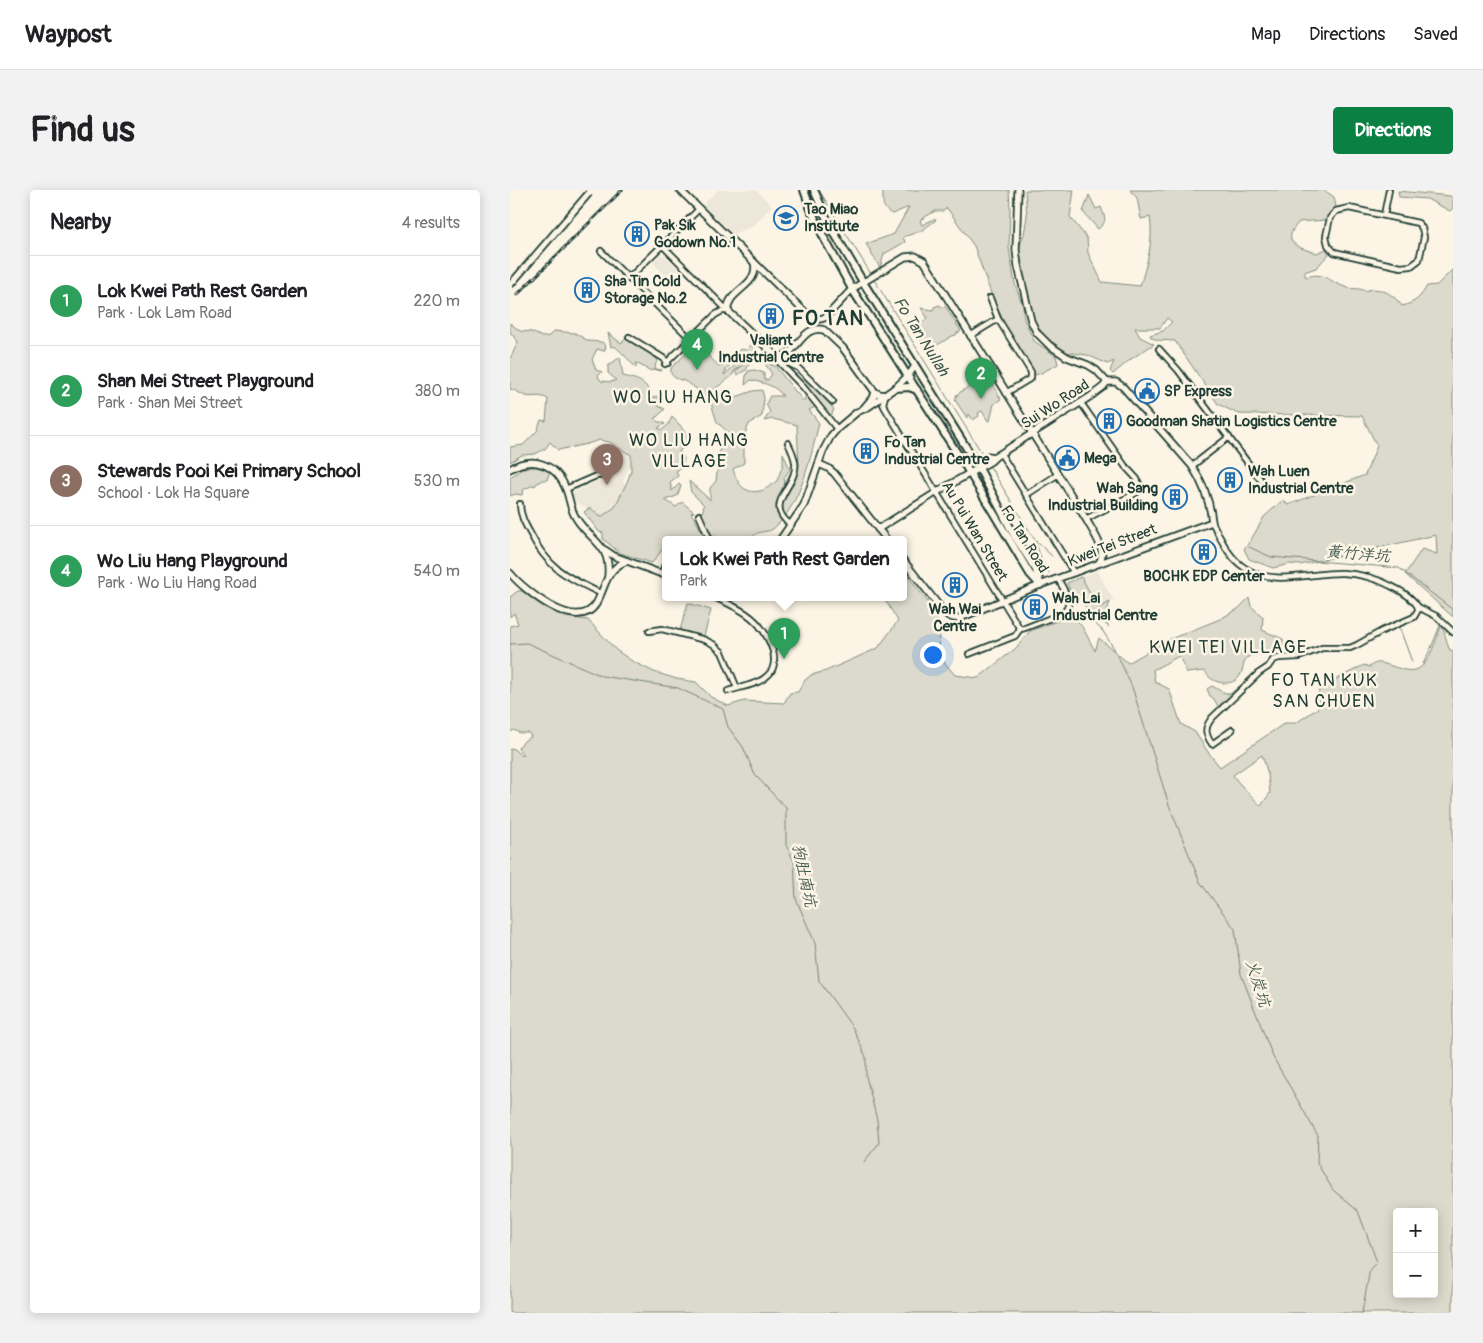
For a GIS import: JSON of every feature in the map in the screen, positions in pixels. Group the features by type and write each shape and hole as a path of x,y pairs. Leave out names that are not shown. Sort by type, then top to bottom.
{"main road":[{"name":"Fo Tan Road","path":"804,190 812,212 852,289 864,305 995,513 1012,546 1030,574 1040,585"},
{"name":"Fo Tan Road","path":"814,190 828,224 863,282 915,366 980,464 1016,538 1036,570 1040,585"},
{"path":"895,388 909,387 917,390"}],"street":[{"path":"510,285 591,190"},
{"path":"680,190 809,316 819,320 826,317 852,289 863,282 908,256 921,258 1086,520 1103,554 1099,563"},
{"name":"Sui Wo Road","path":"878,530 970,473 980,464 1081,403 1108,382 1096,370 1067,357 1049,345 1037,333 1031,321 1016,250 1018,190"},
{"path":"1384,215 1389,190"},
{"path":"1349,208 1384,215 1418,223 1422,228 1424,237 1418,260 1411,266 1401,267 1339,254 1334,252 1328,245 1326,236 1330,218 1336,210 1349,208"},
{"path":"628,278 699,209"},
{"path":"662,245 777,357 798,368"},
{"path":"601,251 691,339"},
{"path":"728,311 727,306 731,300 753,277 756,270 754,262"},
{"path":"753,277 760,275 769,277"},
{"path":"990,298 998,319 1031,372 1031,378 1006,393"},
{"path":"629,337 663,358 666,363 715,315 722,311 728,311"},
{"path":"808,333 812,324 809,316"},
{"path":"826,317 824,322 828,333"},
{"path":"970,336 998,319"},
{"path":"777,357 781,358 787,354 808,333 815,329 824,330 853,361 875,392 885,395"},
{"path":"1159,349 1178,370 1263,483"},
{"path":"787,354 789,359 833,402"},
{"path":"777,357 779,362 804,388 837,429"},
{"path":"862,409 868,407 895,388 908,376 915,366"},
{"path":"1108,382 1116,382 1122,387 1192,466 1211,508 1212,522 1234,559 1245,568 1257,574 1278,578 1334,573 1360,575 1378,580 1393,586 1408,596 1418,607 1436,616 1453,632"},
{"path":"783,536 807,500 826,443 837,429 862,409 874,396 875,392"},
{"name":"Au Pui Wan Street","path":"885,395 883,400 885,408 1020,628"},
{"path":"1081,403 1125,466 1137,479 1140,487 1138,491 1086,520"},
{"path":"1192,466 1229,437"},
{"path":"788,443 795,462 794,473 783,496 779,510 783,519 791,525"},
{"path":"995,456 1026,495 1074,572"},
{"path":"510,469 525,462 540,464 555,472 566,489 575,517 608,557 608,576"},
{"path":"819,464 834,473 883,536"},
{"path":"566,489 596,476 607,475"},
{"path":"1026,495 1057,475"},
{"path":"520,504 522,518 532,538 555,568 569,578 600,593"},
{"path":"699,515 708,536"},
{"name":"Kwei Tei Street","path":"907,565 943,612 949,617 960,618 1074,572 1212,522"},
{"path":"603,549 614,556 662,575"},
{"path":"510,573 530,594 571,614 581,614 595,606 608,576 614,568 627,561"},
{"path":"968,654 1015,636 1020,628 1025,628 1066,612 1068,602 1058,579"},
{"path":"723,601 740,609 756,621 769,640 774,653 774,665 768,676 760,681 728,691"},
{"path":"1232,730 1212,744 1206,733 1206,726 1273,660 1304,656 1322,648 1350,648 1366,641 1382,630 1414,617 1418,607"},
{"path":"649,631 662,629 705,640 713,644 722,652 737,688"}],"shaded area":[{"path":"718,190 756,190 772,206 753,226 733,234 703,205"},
{"path":"883,190 1009,190 1009,248 1015,284 1023,306 1024,319 1034,341 1056,356 1058,364 1032,376 993,299 974,246 947,208 943,211 935,211 920,220 922,225 934,219 936,220 921,231 903,237 905,242 884,254 880,268 866,244 894,234 909,207 892,214 888,212 883,204"},
{"path":"1025,190 1074,190 1070,217 1087,238 1088,253 1102,282 1140,286 1149,252 1151,226 1150,217 1141,219 1137,198 1130,190 1324,190 1334,197 1336,207 1330,212 1326,220 1299,222 1291,235 1291,240 1298,247 1317,253 1326,249 1329,254 1316,268 1304,272 1306,277 1318,275 1348,288 1365,291 1371,289 1381,290 1395,298 1402,306 1417,299 1427,286 1437,285 1453,269 1453,617 1405,574 1422,549 1437,554 1436,535 1300,565 1290,564 1273,568 1249,559 1244,549 1264,517 1283,500 1288,505 1365,475 1377,446 1362,416 1238,414 1218,404 1175,341 1157,340 1151,337 1150,335 1163,331 1172,322 1167,318 1160,328 1135,328 1140,337 1154,344 1113,374 1110,371 1114,361 1108,364 1087,355 1066,352 1044,336 1034,324 1021,272 1019,248 1027,216"},
{"path":"1398,191 1450,196 1453,198 1453,208 1450,211 1427,199 1399,197"},
{"path":"1089,195 1096,209 1101,207 1104,217 1103,224 1098,229 1083,212"},
{"path":"660,255 664,255 679,269 669,279 653,263"},
{"path":"939,305 945,306 961,331 931,349 924,347 920,338 923,336 919,329 920,323 926,320 927,317 921,308 933,310 934,307"},
{"path":"510,323 520,331 532,332 542,337 549,336 554,331 575,333 588,341 602,342 606,347 604,351 597,349 592,359 596,370 602,372 598,376 601,381 611,382 616,380 608,373 608,366 620,357 623,376 644,384 650,392 651,398 658,396 658,406 665,409 655,419 665,424 658,428 662,430 668,425 672,417 680,425 691,442 679,451 684,458 683,467 676,471 678,476 670,482 672,491 679,484 681,486 677,496 665,500 676,507 682,502 694,512 691,513 705,536 662,536 662,550 652,563 620,553 603,539 603,533 599,532 584,512 590,508 601,517 615,507 631,471 631,455 609,442 600,440 558,450 550,442 545,449 535,454 522,455 510,462 510,447 523,445 537,431 541,420 546,421 548,399 526,396 510,389 510,359 518,342 510,332"},
{"path":"608,333 621,343 629,336 658,360 655,365 656,369 662,370 654,369 651,371 636,363 636,368 625,355 614,346 611,347"},
{"path":"696,344 720,367 730,358 731,362 724,375 740,361 735,362 738,357 735,355 740,349 746,350 751,345 760,357 751,361 746,370 737,375 735,372 743,365 734,371 732,376 704,397 692,386 672,375 671,372 671,368"},
{"path":"763,361 770,361 771,365 775,366 804,402 807,388 795,375 799,372 834,409 829,416 820,405 809,410 819,423 816,436 804,480 783,519 770,531 760,532 755,536 713,536 702,515 704,505 691,492 689,481 710,500 710,488 716,481 720,447 733,444 734,438 717,422 710,400 724,392 730,399 762,390 764,398 762,416 749,424 744,436 744,463 733,469 739,483 745,489 760,491 777,481 783,464 783,453 790,469 784,478 785,484 791,472 799,467 797,425 773,419 764,421 770,412 766,404 770,396 783,396 773,387 760,382 751,380 745,385 748,371 755,370 764,373 764,380 768,380 772,374"},
{"path":"987,375 1001,399 994,404 990,421 988,421 982,411 973,420 969,414 967,418 955,400 957,394"},
{"path":"606,448 618,448 628,454 631,463 623,481 628,489 619,505 600,522 585,507 576,502 572,496 573,493 597,481 611,482 614,471 601,467"},
{"path":"536,467 542,469 543,467 550,471 547,480 542,480 535,486 533,485 523,490 522,495 515,494 511,496 510,476 523,468"},
{"path":"1097,571 1114,601 1099,608 1081,577"},
{"path":"907,575 935,611 940,634 939,656 955,675 978,678 1016,648 1030,631 1073,615 1083,628 1095,651 1099,638 1128,663 1168,640 1220,619 1238,609 1249,598 1251,606 1263,617 1262,630 1283,639 1283,648 1246,658 1239,677 1229,683 1216,681 1204,671 1187,673 1179,656 1153,670 1155,682 1169,689 1181,724 1195,732 1220,767 1285,723 1296,723 1318,708 1319,688 1364,665 1369,667 1379,663 1409,670 1420,668 1430,655 1442,624 1449,649 1453,651 1453,1313 510,1313 510,749 513,748 521,756 524,755 518,748 525,740 531,737 529,733 520,733 514,730 510,732 510,626 518,624 514,613 510,617 510,597 518,591 525,591 565,617 588,620 616,650 632,661 654,672 696,682 711,697 728,706 744,701 784,703 790,693 798,692 805,680 811,675 826,671 878,648 898,621 886,601 907,601","holes":["1262,755 1268,774 1270,793 1261,806 1233,775"]},
{"path":"1081,577 1099,608 1110,602 1104,620 1109,627 1072,595 1067,583"},
{"path":"688,603 711,610 704,636 680,630"},
{"path":"1242,684 1250,686 1219,708 1207,689 1212,686 1230,694"}],"waterway":[{"name":"Fo Tan Nullah","path":"819,190 871,274"},
{"name":"Fo Tan Nullah","path":"873,278 983,455"},
{"name":"Fo Tan Nullah","path":"989,465 1035,540 1042,561 1049,573"},
{"path":"1036,541 1052,556"},
{"name":"黃竹洋坑","path":"1249,547 1271,557 1399,568 1453,610"},
{"name":"火炭坑","path":"1080,610 1102,630 1115,650 1132,687 1169,805 1200,882 1235,929 1241,974 1273,1057 1318,1136 1317,1163 1333,1190 1358,1211 1377,1262 1370,1269 1362,1313"},
{"path":"1423,664 1441,623"},
{"path":"1400,629 1412,662"},
{"name":"狗肚南坑","path":"510,644 527,643 602,676 678,688 723,709 728,727 743,747 755,775 786,808 786,845 794,861 796,899 815,943 819,981 853,1028 866,1057 866,1076 877,1120 879,1143 864,1162"}],"railway":[{"path":"517,295 622,190"}],"place":[{"name":"Tao Miao Institute","path":"786,218"},
{"name":"Pak Sik Godown No.1","path":"637,234"},
{"name":"Sha Tin Cold Storage No.2","path":"587,290"},
{"name":"Valiant Industrial Centre","path":"771,316"},
{"name":"Wo Liu Hang Playground","path":"697,370"},
{"name":"SP Express","path":"1147,391"},
{"name":"Shan Mei Street Playground","path":"981,399"},
{"name":"Goodman Shatin Logistics Centre","path":"1109,421"},
{"name":"Fo Tan Industrial Centre","path":"866,451"},
{"name":"Mega","path":"1067,458"},
{"name":"Wah Luen Industrial Centre","path":"1230,480"},
{"name":"Stewards Pooi Kei Primary School","path":"607,485"},
{"name":"Wah Sang Industrial Building","path":"1175,497"},
{"name":"BOCHK EDP Center","path":"1204,552"},
{"name":"Wah Wai Centre","path":"955,585"},
{"name":"Wah Lai Industrial Centre","path":"1035,607"},
{"name":"Lok Kwei Path Rest Garden","path":"784,659"}],"district":[{"name":"FO TAN","path":"828,318"},
{"name":"WO LIU HANG","path":"673,397"},
{"name":"WO LIU HANG VILLAGE","path":"689,450"},
{"name":"KWEI TEI VILLAGE","path":"1228,647"},
{"name":"FO TAN KUK SAN CHUEN","path":"1324,690"}]}
